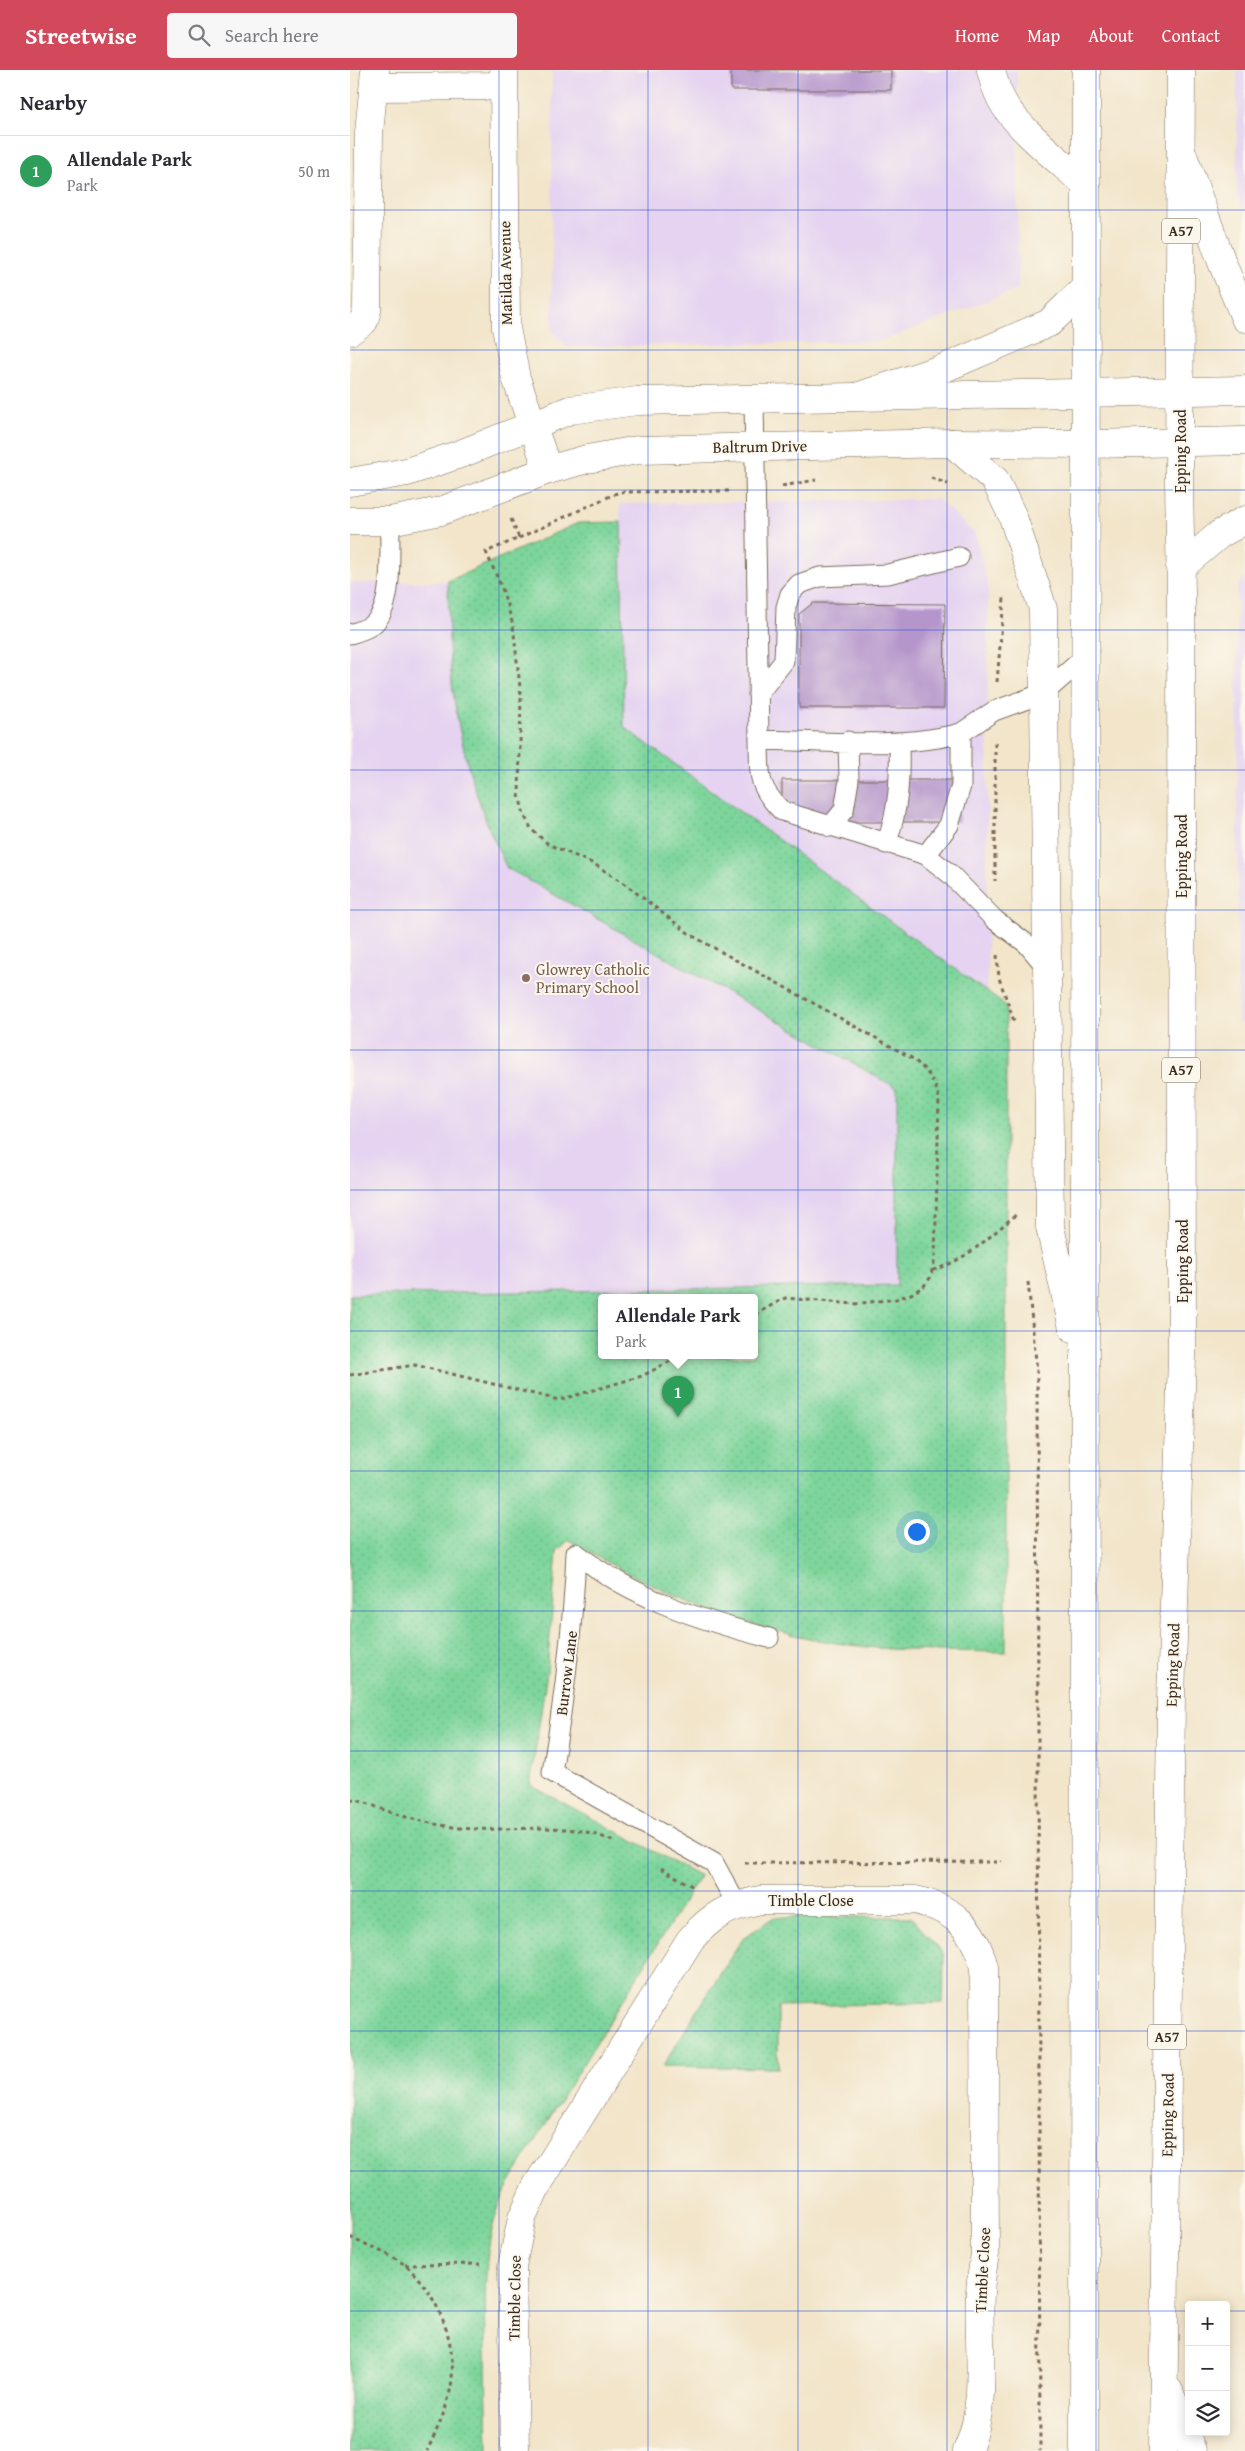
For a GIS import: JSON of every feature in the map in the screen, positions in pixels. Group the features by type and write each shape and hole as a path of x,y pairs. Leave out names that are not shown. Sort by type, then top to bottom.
{"main road":[{"path":"991,70 997,91 1005,106 1016,120 1086,185"},
{"path":"1084,2451 1086,70"},
{"name":"Epping Road","path":"1163,2451 1171,1698 1182,1357 1181,70"},
{"path":"350,331 364,321 367,310 368,132 375,78 504,78"},
{"name":"Matilda Avenue","path":"504,78 506,328 509,350 531,424 548,470"},
{"path":"1181,149 1223,265 1245,318"},
{"path":"859,396 947,367 1049,323 1085,288"},
{"path":"350,482 407,472 463,453 531,424 570,410 637,401 1085,391 1180,392 1245,390"},
{"name":"Baltrum Drive","path":"350,521 390,520 441,511 548,470 586,458 638,450 952,443 1087,444 1245,441"},
{"path":"952,443 994,480 1013,517 1043,609 1050,1227 1084,1373"},
{"path":"1180,568 1220,534 1245,520"},
{"name":"Timble Close","path":"515,2451 512,2266 522,2218 541,2179 690,1940 718,1913 737,1905 760,1900 915,1900 934,1904 948,1912 972,1935 980,1952 984,1967 985,2254 980,2291 979,2396 976,2422 967,2451"},
{"path":"1164,2375 1192,2451"}],"lane":[{"path":"754,398 760,782 768,797 782,811 830,828 926,855 950,874 995,920 1027,944 1047,968"},
{"path":"350,634 365,629 377,621 384,609 388,593 390,520"},
{"path":"758,694 784,661 786,607 790,594 799,584 820,577 888,574 959,558"},
{"path":"758,740 899,742 961,734 994,711 1044,693 1085,657"},
{"path":"926,855 949,825 961,786 961,734"},
{"path":"830,828 844,810 849,780 848,741"},
{"path":"886,844 895,821 900,788 899,742"},
{"name":"Burrow Lane","path":"737,1905 714,1863 552,1772 568,1664 576,1553 596,1570 648,1597 726,1627 769,1638"}],"path":[{"path":"498,490 520,538 486,552 502,588 513,625 521,696 519,795 524,815 532,830 548,844 594,864 621,881 690,935 910,1057 925,1068 935,1082 939,1098 932,1270 924,1286 911,1294 896,1299 854,1304 785,1298 758,1312"},
{"path":"1005,592 994,711 997,786 995,920 999,978 1015,1023"},
{"path":"932,1270 949,1266 967,1254 1023,1209"},
{"path":"1027,1280 1037,1371 1040,2451"},
{"path":"350,1375 415,1365 559,1400 642,1376 674,1359"},
{"path":"350,2238 404,2265 425,2289 440,2312 449,2341 452,2360 451,2385 446,2408 427,2451"},
{"path":"404,2265 460,2263 512,2266"}],"shaded area":[{"path":"552,70 1017,70 1018,289 881,341 568,347 552,332"},
{"path":"1237,70 1245,70 1245,216 1237,194"},
{"path":"938,499 975,534 988,585 987,992 624,727 620,504"},
{"path":"1245,577 1245,1024 1238,1024 1237,588"},
{"name":"Glowrey Catholic Primary School","path":"448,581 452,682 460,735 479,805 507,868 897,1088 897,1285 350,1295 350,583"}],"green space":[{"path":"621,522 624,727 1006,1006 1006,1652 889,1649 850,1645 776,1631 704,1608 669,1593 635,1577 569,1540 557,1551 547,1672 530,1785 700,1876 512,2178 502,2198 490,2237 487,2257 485,2298 488,2451 350,2451 350,1295 897,1285 897,1088 507,868 479,801 465,755 455,707 450,658 448,581 578,523"},
{"path":"774,1917 911,1917 944,1955 943,2003 778,2006 778,2068 663,2066 742,1939"}],"building":[{"path":"731,70 891,70 891,90 731,90"},
{"path":"813,603 945,604 944,708 799,708 799,614"},
{"path":"782,780 959,780 959,822 782,822"}],"place":[{"name":"Glowrey Catholic Primary School","path":"526,978"},
{"name":"Allendale Park","path":"678,1417"}]}
